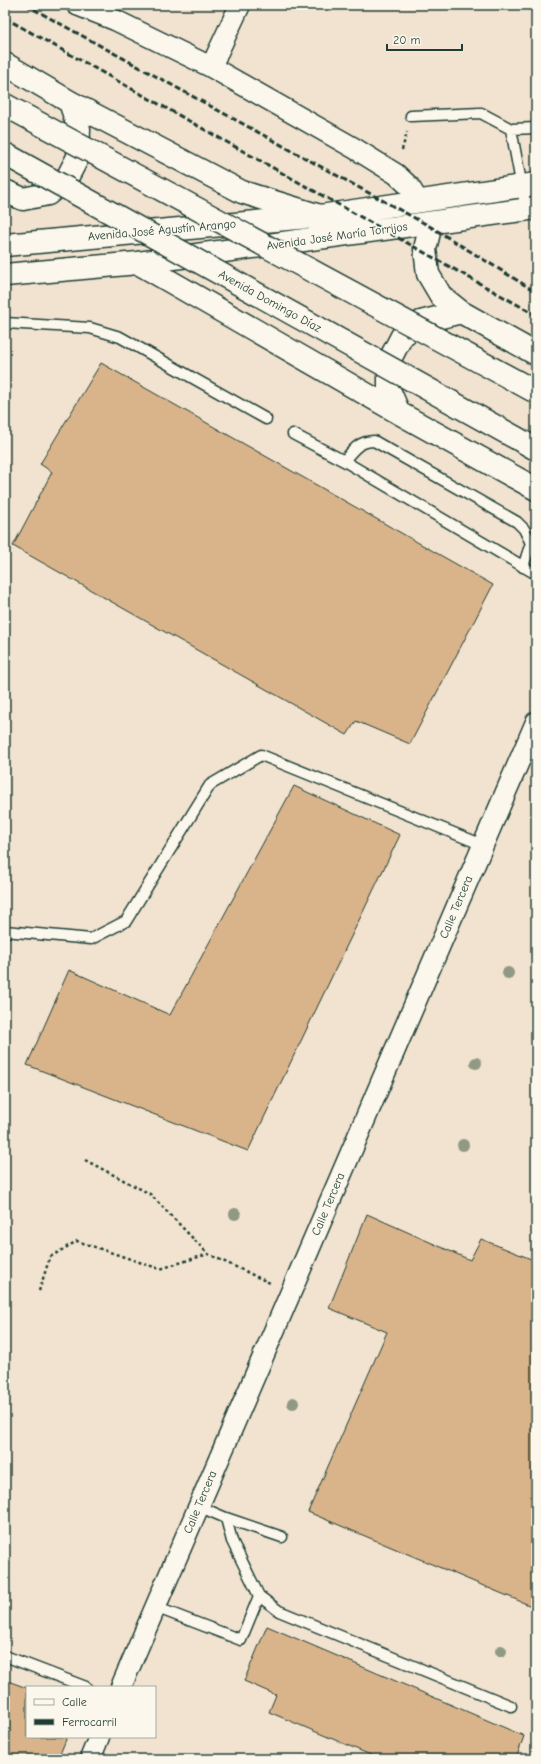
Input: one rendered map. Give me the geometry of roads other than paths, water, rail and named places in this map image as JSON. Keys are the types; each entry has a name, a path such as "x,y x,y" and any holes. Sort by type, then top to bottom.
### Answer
{"main road":[{"path":"5,64 70,102 242,192 320,216"},
{"path":"5,191 23,198 48,194 67,178 78,157 80,129 70,102"},
{"path":"5,105 536,392"},
{"name":"Avenida Domingo Díaz","path":"5,154 536,448"},
{"name":"Avenida José María Torrijos","path":"320,216 529,185"},
{"name":"Avenida José María Torrijos","path":"138,264 431,224 531,208"},
{"name":"Avenida José Agustín Arango","path":"5,245 320,216"},
{"path":"431,224 425,248 428,274 441,296 461,312 536,354"},
{"path":"5,275 138,264 536,490"},
{"path":"399,413 389,390 388,361 402,336 422,322 461,312"}],"street":[{"path":"77,5 115,20 211,67 354,148 396,174 409,186 419,202"},
{"path":"211,67 240,5"},
{"name":"Calle Tercera","path":"121,1686 536,722"},
{"path":"90,1759 99,1738"}],"lane":[{"path":"411,116 481,113 511,129 536,128"},
{"path":"511,129 529,185 531,208"},
{"path":"5,323 90,328 120,337 266,419"},
{"path":"294,434 344,461 536,574"},
{"path":"344,461 354,448 365,441 374,441 518,522 532,543 523,567"},
{"path":"5,931 91,939 126,921 210,785 261,755 483,845"},
{"path":"198,1506 226,1518 282,1537"},
{"path":"226,1518 232,1541 259,1596 279,1611 511,1706"},
{"path":"156,1607 241,1640 259,1596"},
{"path":"5,1656 83,1686"}],"railway":[{"path":"26,5 431,227 536,292"},
{"path":"5,18 536,315"}]}
